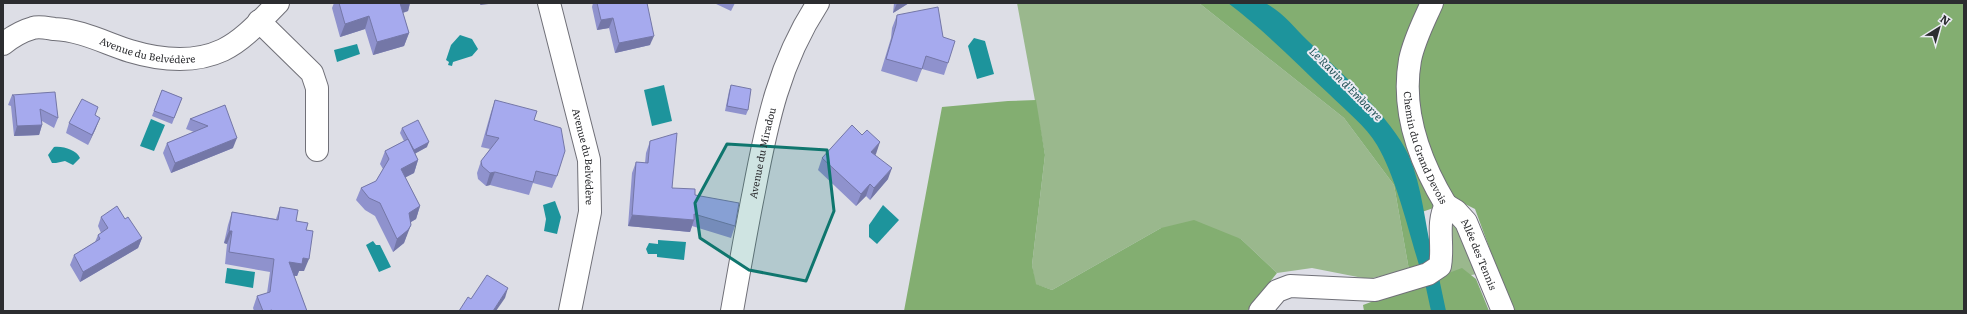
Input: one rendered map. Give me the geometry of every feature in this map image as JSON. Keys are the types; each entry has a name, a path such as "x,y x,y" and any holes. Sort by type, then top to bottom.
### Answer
{"street":[{"name":"Avenue du Belvédère","path":"3,44 12,37 34,28 63,29 89,36 131,51 171,59 190,60 223,50 236,42 278,3"},
{"name":"Avenue du Belvédère","path":"549,3 589,160 590,212 570,311"},
{"name":"Avenue du Miradou","path":"732,311 763,145 776,91 795,42 818,3"},
{"name":"Chemin du Grand Devois","path":"1260,311 1277,291 1290,286 1375,290 1428,274 1440,266 1443,253 1441,222 1446,205 1423,162 1408,102 1410,60 1416,40 1432,3"},
{"path":"259,22 312,74 317,88 317,150"},
{"name":"Allée des Tennis","path":"1446,205 1456,210 1466,222 1503,311"}],"highlighted area":[{"path":"727,144 777,146 827,150 834,211 806,281 749,270 700,238 695,203"}],"green space":[{"path":"1017,3 1199,3 1344,118 1394,185 1409,270 1368,279 1312,268 1277,273 1241,239 1161,228 1052,290 1035,284 1032,265 1045,155"},
{"path":"1199,3 1963,3 1964,311 1514,311 1497,276 1489,247 1475,209 1457,200 1416,214 1424,267 1409,270 1394,185 1344,118"},
{"path":"1036,100 1045,155 1032,265 1036,284 1052,290 1161,228 1194,220 1241,239 1277,273 1247,311 904,311 942,107"},
{"path":"1457,219 1477,274 1449,279 1447,293 1447,271 1453,244 1449,226"},
{"path":"1462,268 1476,279 1489,311 1364,311 1363,305"}],"water":[{"name":"Le Ravin d'Embarre","path":"1254,2 1264,3 1273,7 1363,95 1390,126 1401,141 1414,169 1421,195 1434,262 1419,265 1390,172 1377,145 1367,131 1280,47 1228,3"},
{"path":"460,35 472,39 478,49 472,56 453,62 452,66 448,65 449,62 446,60 451,45"},
{"path":"974,38 985,41 994,74 977,79 968,46"},
{"path":"357,44 360,54 337,62 334,50"},
{"path":"664,85 672,121 652,126 644,90"},
{"path":"151,119 165,125 154,151 140,146"},
{"path":"54,147 69,149 76,153 80,158 73,165 65,161 52,163 48,155"},
{"path":"555,201 561,217 557,234 544,231 546,219 543,205"},
{"path":"883,205 899,220 877,244 869,237 869,225"},
{"path":"658,240 686,242 684,260 657,257 657,254 648,254 646,249 649,243 658,244"},
{"path":"373,241 376,245 380,245 391,267 379,272 366,245"},
{"path":"227,268 255,272 253,288 225,283"},
{"path":"1439,278 1446,311 1431,311 1425,283"}],"building":[{"path":"339,3 400,3 409,33 377,42 369,16 345,24"},
{"path":"597,3 647,3 654,36 619,43 613,18 601,20"},
{"path":"938,7 943,37 955,41 948,63 926,56 922,69 886,59 896,25 897,15"},
{"path":"731,85 751,89 748,110 727,106"},
{"path":"162,90 182,98 174,118 154,111"},
{"path":"55,92 58,118 40,109 42,125 17,126 14,96 12,95"},
{"path":"82,99 98,107 95,115 100,118 92,135 69,123"},
{"path":"495,100 537,111 534,120 561,128 565,151 557,176 536,171 533,182 495,172 490,173 482,166 481,161 499,138 486,135"},
{"path":"225,105 237,138 175,163 167,143 208,126 190,119"},
{"path":"418,120 429,142 414,150 402,128"},
{"path":"852,125 862,135 867,130 880,142 871,152 892,168 874,188 870,184 861,194 822,158"},
{"path":"677,133 672,188 695,189 695,195 739,203 735,226 694,214 694,220 632,215 636,162 648,163 650,141"},
{"path":"408,139 418,160 401,169 420,206 409,213 411,225 408,230 397,239 380,203 369,198 361,188 376,181 389,159 385,151"},
{"path":"117,206 125,219 128,217 142,238 83,272 74,255 100,239 98,235 108,228 101,217"},
{"path":"280,207 298,210 296,221 308,223 306,230 313,231 309,259 303,258 302,264 289,262 307,311 263,311 257,296 270,292 274,259 229,252 232,231 229,231 232,212 278,220"},
{"path":"487,275 508,288 493,311 459,311 468,297 471,299"}]}
